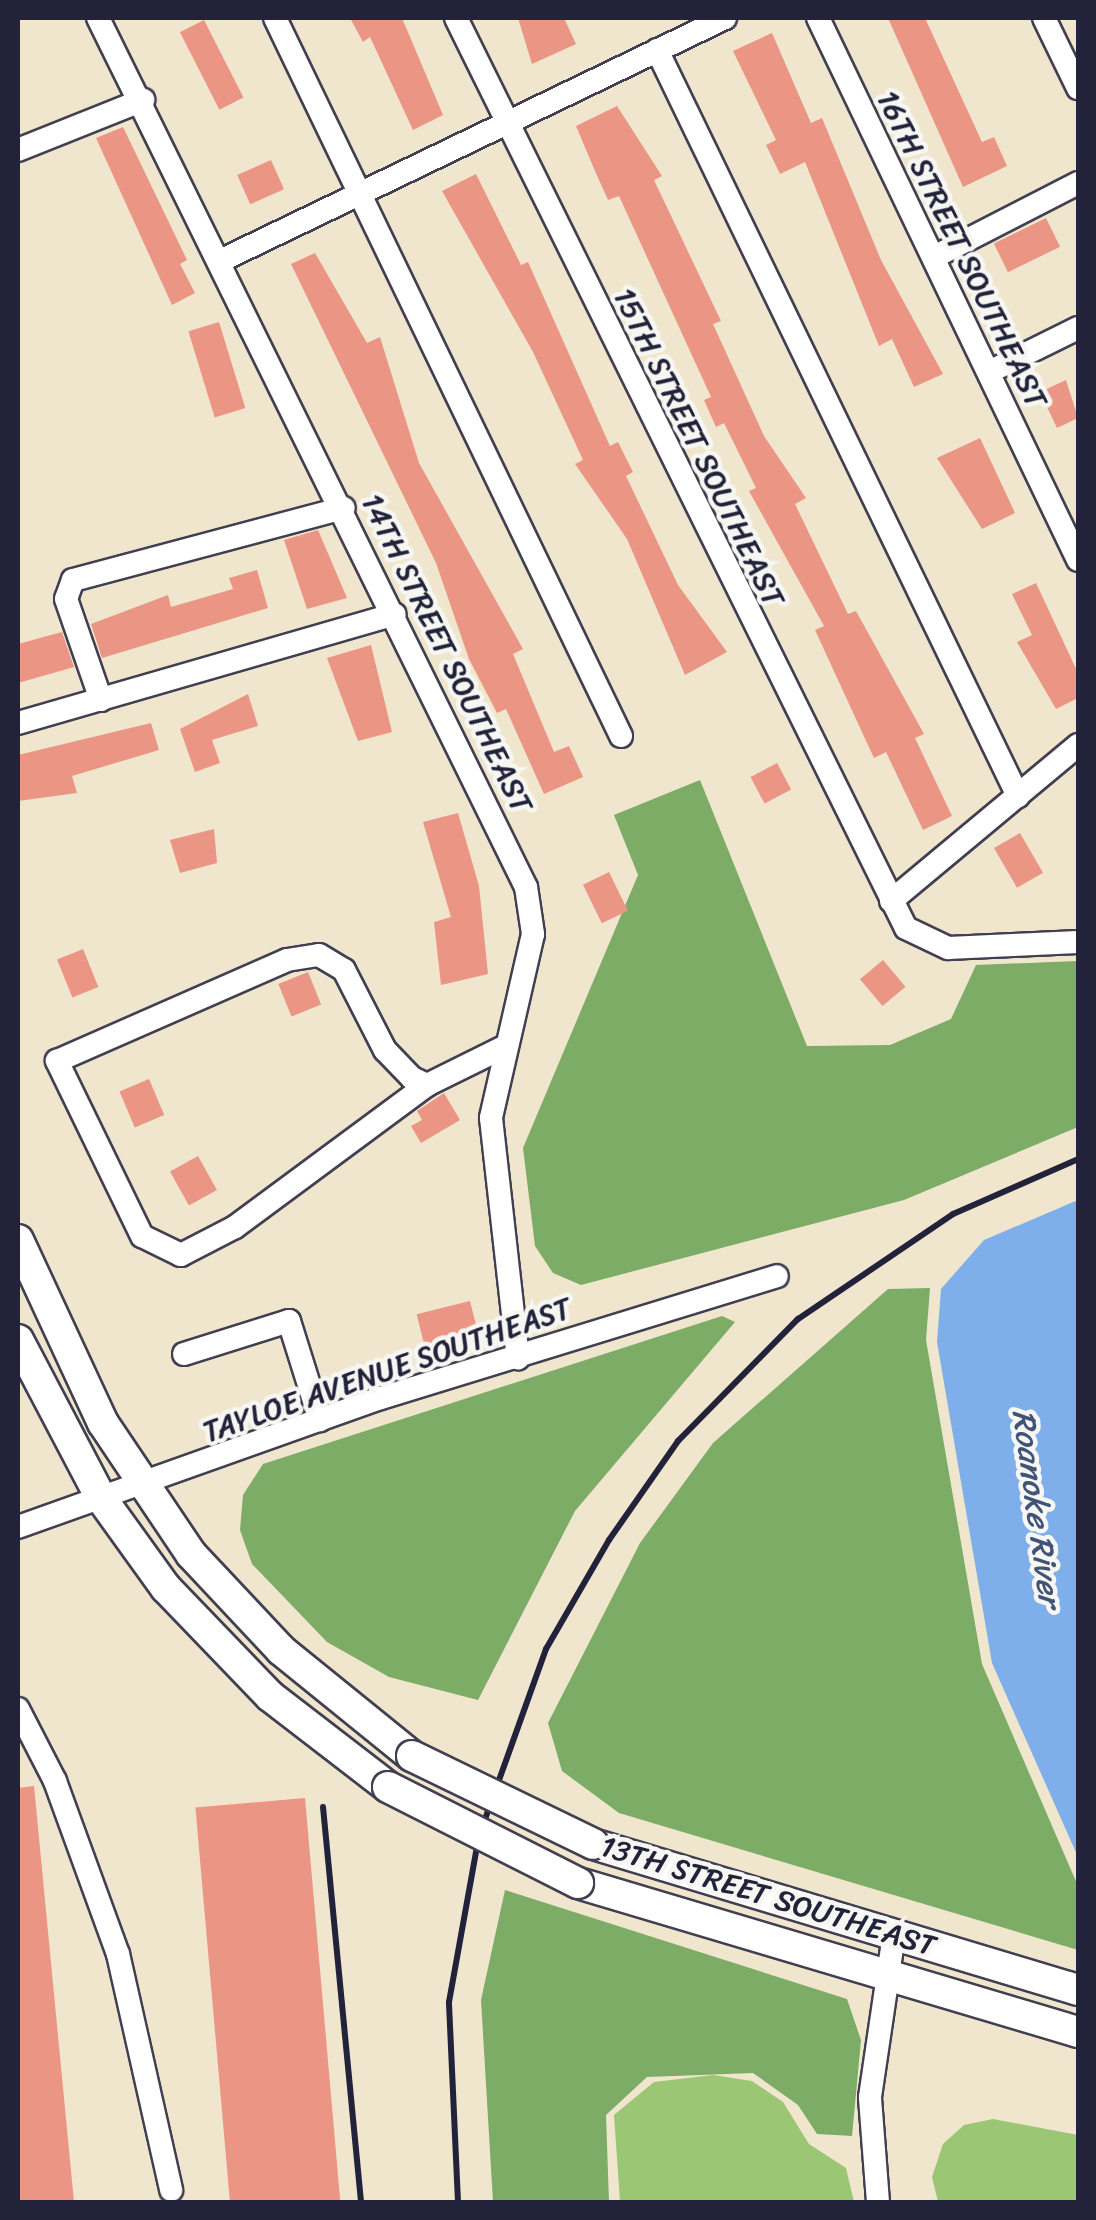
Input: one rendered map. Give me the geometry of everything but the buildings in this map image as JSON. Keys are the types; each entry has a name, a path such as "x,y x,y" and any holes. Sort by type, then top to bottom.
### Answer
{"main road":[{"name":"13TH STREET SOUTHEAST","path":"18,1240 141,1484 237,1607 412,1756 593,1844 1071,1988"},
{"name":"13TH STREET SOUTHEAST","path":"18,1340 102,1498 210,1638 388,1786 578,1884 1078,2032"}],"street":[{"name":"14TH STREET SOUTHEAST","path":"98,18 224,260 532,910 491,1118 518,1358"},
{"path":"275,18 364,192 621,736"},
{"name":"15TH STREET SOUTHEAST","path":"456,18 906,928 931,946 1078,942"},
{"path":"224,260 725,18"},
{"name":"16TH STREET SOUTHEAST","path":"818,18 1078,560"},
{"path":"1044,18 1078,88"},
{"path":"658,50 1018,796"},
{"path":"18,150 143,100"},
{"path":"934,257 1078,183"},
{"path":"988,372 1078,328"},
{"path":"102,700 66,599 73,580 344,508"},
{"path":"18,724 395,614"},
{"path":"891,902 1078,745"},
{"path":"427,1085 395,1064 344,970 319,955 286,960 57,1061 142,1236 181,1255 236,1227 427,1085 504,1047"},
{"name":"TAYLOE AVENUE SOUTHEAST","path":"18,1526 320,1420 776,1276"},
{"path":"184,1354 289,1321 320,1420"},
{"path":"18,1709 55,1781 118,1954 171,2190"},
{"path":"878,2202 870,2097 894,1935"}],"green space":[{"path":"700,780 807,1046 890,1045 951,1019 976,965 1077,961 1078,1127 904,1200 581,1285 553,1273 535,1246 523,1148 638,875 614,815"},
{"path":"930,1288 926,1340 982,1664 1078,1886 1078,1950 619,1813 562,1771 548,1723 640,1543 713,1443 888,1289"},
{"path":"722,1316 735,1322 575,1511 478,1700 389,1677 327,1642 252,1564 240,1530 243,1495 263,1464"},
{"path":"505,1890 847,1999 861,2040 852,2136 817,2134 798,2105 753,2073 647,2077 606,2115 609,2202 493,2202 481,2000"},
{"path":"713,2075 752,2081 783,2102 809,2144 846,2168 854,2202 620,2202 614,2115 654,2082"},
{"path":"993,2119 1078,2135 1078,2202 938,2202 932,2177 943,2144 964,2125"}],"water":[{"name":"Roanoke River","path":"1078,1200 1078,1857 992,1663 937,1342 941,1289 984,1240"}],"railway":[{"path":"458,2202 449,2002 479,1836 546,1649 609,1540 678,1441 798,1319 953,1214 1078,1159"},
{"path":"323,1807 361,2202"}]}
